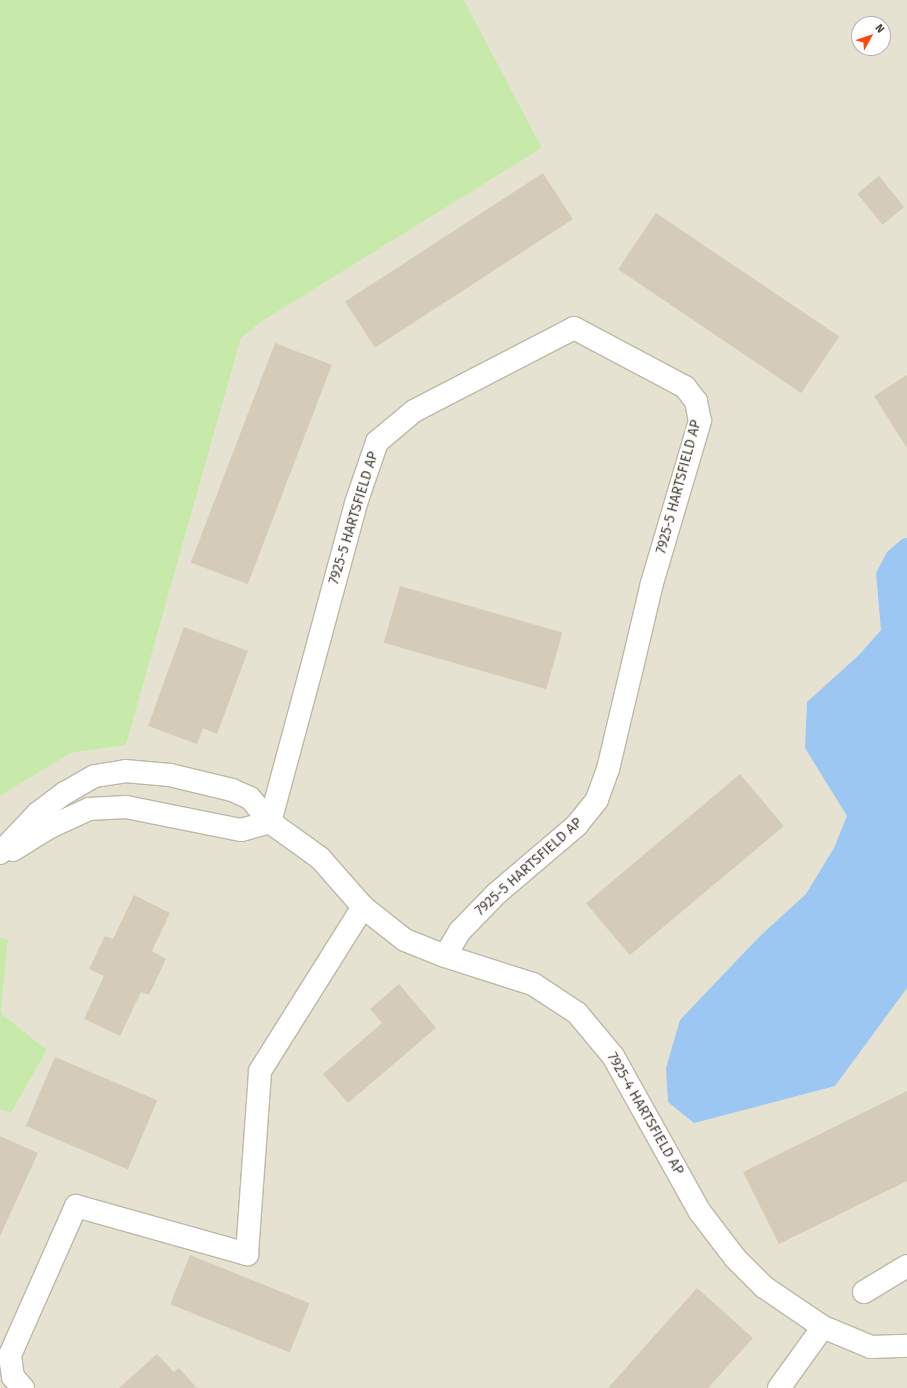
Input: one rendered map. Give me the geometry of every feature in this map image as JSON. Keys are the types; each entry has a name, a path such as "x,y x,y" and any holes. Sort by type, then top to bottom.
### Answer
{"street":[{"name":"7925-5 HARTSFIELD AP","path":"270,822 356,503 377,442 414,411 574,328 685,387 696,401 700,421 652,583 608,769 597,800 577,825 497,893 460,931 445,956"},
{"name":"7925-4 HARTSFIELD AP","path":"0,853 38,813 65,793 95,776 124,771 170,775 232,790 250,798 270,822 320,858 363,907 405,940 445,956 533,984 577,1013 613,1056 700,1212 735,1258 764,1287 823,1327 872,1348 907,1346"},
{"path":"0,859 50,827 89,809 126,807 241,830 270,822"},
{"path":"23,1388 13,1377 10,1355 76,1206 247,1254 260,1071 363,907"},
{"path":"864,1292 907,1266"},
{"path":"779,1388 823,1327"}],"shaded area":[{"path":"464,0 907,0 907,1388 0,1388 0,1109 11,1113 47,1050 1,1013 8,940 0,937 0,796 71,753 126,745 241,338 261,322 542,148"}],"green space":[{"path":"0,0 464,0 542,148 261,322 241,338 126,745 71,753 0,796"},
{"path":"0,937 8,940 1,1013 47,1050 11,1113 0,1109"}],"water":[{"path":"907,538 907,988 835,1086 694,1123 668,1102 666,1068 680,1020 759,937 806,894 834,848 847,816 805,748 807,702 859,655 881,630 876,573 887,552 902,539"}],"building":[{"path":"543,173 573,219 375,348 345,302"},
{"path":"879,176 904,207 882,225 857,194"},
{"path":"656,213 839,337 801,393 618,269"},
{"path":"275,343 332,365 248,584 191,562"},
{"path":"907,375 907,448 874,396"},
{"path":"400,586 562,633 546,689 384,643"},
{"path":"184,627 248,651 217,734 203,728 197,744 148,726"},
{"path":"740,774 784,826 630,955 586,903"},
{"path":"134,895 170,913 152,951 166,959 149,995 141,992 120,1036 84,1019 104,976 89,969 105,936 113,939"},
{"path":"399,984 436,1028 348,1103 323,1074 382,1023 370,1009"},
{"path":"55,1057 157,1100 128,1169 26,1126"},
{"path":"907,1091 907,1181 779,1244 743,1172"},
{"path":"0,1136 38,1153 0,1236"},
{"path":"190,1255 310,1303 290,1352 170,1304"},
{"path":"697,1288 753,1338 708,1388 608,1388"},
{"path":"157,1354 174,1372 179,1368 197,1388 119,1388"}]}
